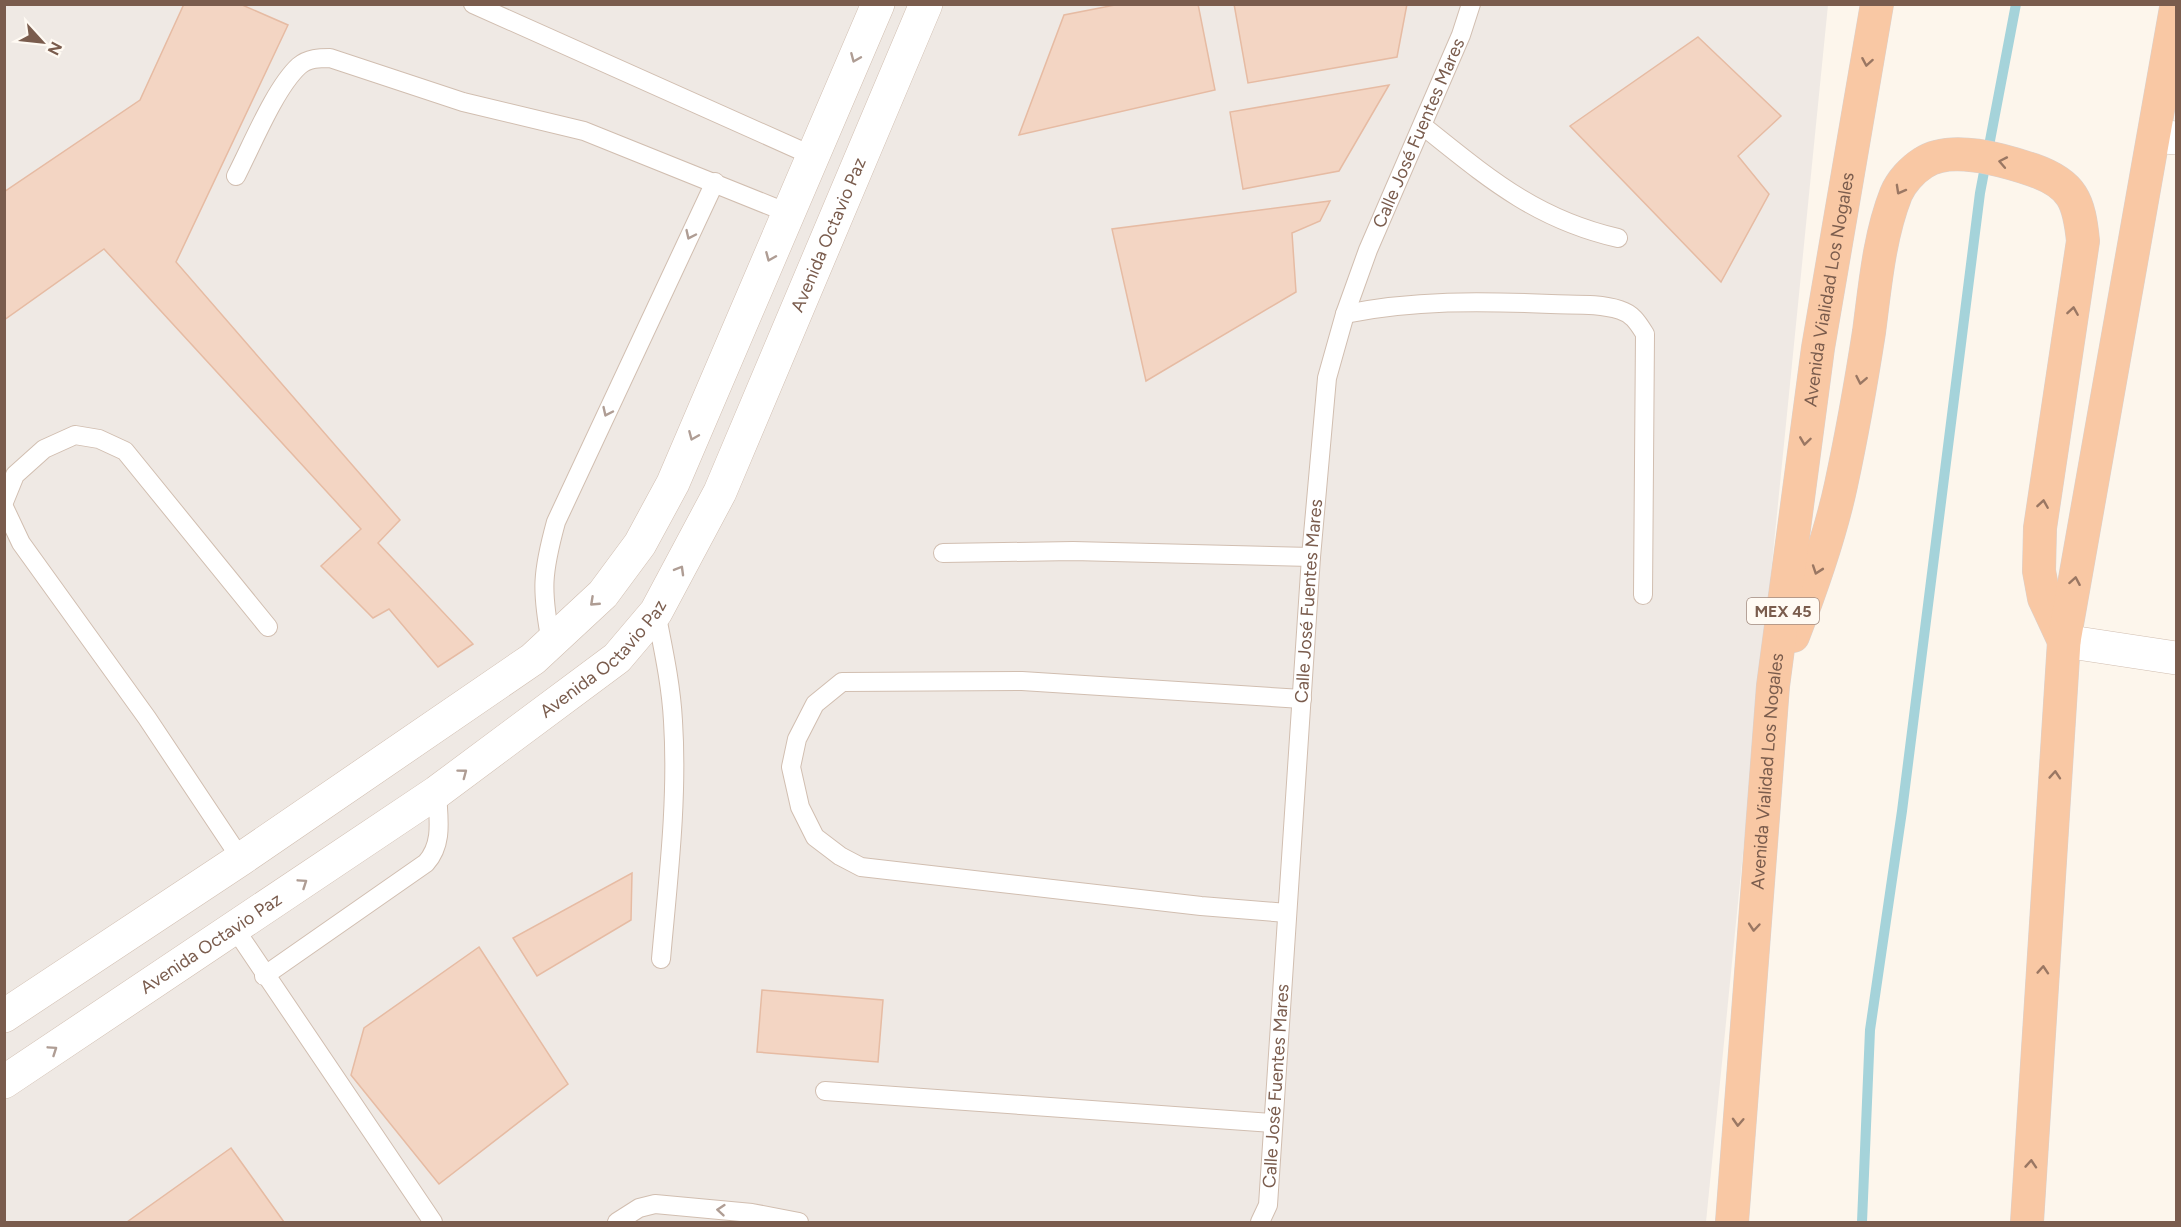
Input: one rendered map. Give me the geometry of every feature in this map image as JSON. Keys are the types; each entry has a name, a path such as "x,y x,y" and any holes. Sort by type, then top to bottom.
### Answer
{"highway":[{"name":"Avenida Vialidad Los Nogales","path":"1732,1222 1773,686 1818,348 1877,4"},
{"path":"2027,1222 2064,641 2166,137 2176,8"},
{"path":"1773,686 1822,556 1841,485 1867,346 1879,260 1896,193 1908,176 1922,164 1944,155 1969,156 2018,165 2059,180 2074,197 2080,216 2084,241 2040,528 2039,571 2044,598 2064,641"}],"street":[{"path":"4,1016 241,859 533,659 603,594 645,534 673,483 878,4"},
{"name":"Avenida Octavio Paz","path":"4,1082 437,792 617,658 656,612 720,492 926,4"},
{"path":"2064,641 2176,658"}],"lane":[{"path":"473,4 813,156"},
{"name":"Calle José Fuentes Mares","path":"1260,1222 1268,1205 1311,557 1327,378 1345,314 1368,250 1423,126 1461,35 1471,4"},
{"path":"236,176 284,86 300,65 319,58 357,66 463,102 584,131 788,213"},
{"path":"1423,126 1514,196 1552,217 1588,231 1618,238"},
{"path":"552,642 543,601 544,566 556,522 714,182"},
{"path":"1345,314 1417,303 1490,301 1602,306 1621,310 1636,319 1645,334 1643,594"},
{"path":"4,502 15,475 44,449 75,435 99,438 124,451 268,627"},
{"path":"4,507 21,543 147,718 241,859"},
{"path":"942,553 1073,551 1311,557"},
{"path":"656,612 668,670 673,722 673,820 661,959"},
{"path":"1287,913 1189,905 861,867 840,856 815,837 800,807 791,767 797,740 815,704 842,682 1022,681 1302,699"},
{"path":"264,976 432,857 439,838 437,792"},
{"path":"235,929 264,976 433,1222"},
{"path":"825,1091 1273,1123"},
{"path":"617,1222 639,1208 655,1204 752,1213 799,1222"}],"shaded area":[{"path":"5,5 1828,5 1706,1222 5,1222"}],"building":[{"path":"184,4 240,4 288,25 176,262 400,520 378,543 473,644 438,667 389,609 373,618 321,566 361,529 104,249 4,320 4,192 140,100"},
{"path":"1120,4 1198,4 1215,90 1019,135 1064,15"},
{"path":"1234,4 1407,4 1397,57 1248,83"},
{"path":"1698,37 1781,116 1738,156 1769,194 1721,282 1570,126"},
{"path":"1389,85 1339,171 1243,189 1230,112"},
{"path":"1330,201 1320,221 1292,233 1296,292 1146,381 1112,229"},
{"path":"632,873 631,920 537,976 513,938"},
{"path":"479,947 568,1084 439,1184 351,1075 364,1028"},
{"path":"762,990 883,1000 878,1062 757,1052"},
{"path":"231,1148 284,1222 127,1222"}],"waterway":[{"path":"1862,1222 1870,1030 1902,811 1980,193 2016,4"}]}
